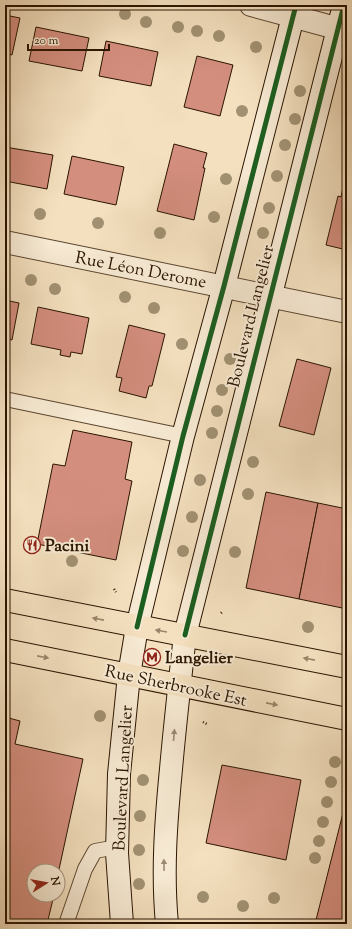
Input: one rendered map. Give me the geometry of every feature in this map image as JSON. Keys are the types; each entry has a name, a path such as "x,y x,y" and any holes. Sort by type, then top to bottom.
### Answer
{"main road":[{"path":"251,5 294,10 343,30"},
{"name":"Boulevard Langelier","path":"167,924 164,859 166,813 185,635 270,296 343,30 344,5"},
{"name":"Boulevard Langelier","path":"122,924 117,846 119,774 129,675 137,627 183,436 224,286 294,10"},
{"name":"Rue Léon Derome","path":"5,242 347,312"},
{"path":"5,600 347,667"},
{"name":"Rue Sherbrooke Est","path":"5,650 347,719"}],"lane":[{"path":"5,399 183,436"},
{"path":"66,924 85,870 95,851 117,846"}],"path":[{"path":"203,722 207,724"}],"building":[{"path":"5,15 20,18 12,55 5,53"},
{"path":"36,27 89,38 82,71 29,61"},
{"path":"106,41 158,52 151,86 99,76"},
{"path":"197,56 233,65 220,116 184,107"},
{"path":"174,144 207,153 194,220 157,211"},
{"path":"5,147 53,155 47,189 5,181"},
{"path":"72,156 124,167 116,205 64,194"},
{"path":"345,178 347,178 347,250 326,245 338,196 341,197"},
{"path":"5,300 19,303 12,340 5,338"},
{"path":"38,307 89,318 82,354 71,352 70,357 60,355 61,350 31,344"},
{"path":"129,325 165,334 152,386 149,386 146,398 119,391 122,378 116,377"},
{"path":"297,359 331,368 314,435 279,426"},
{"path":"73,430 132,442 125,479 132,481 116,560 37,544 53,464 65,466"},
{"path":"266,492 318,503 299,599 246,588"},
{"path":"318,503 347,509 347,609 299,599"},
{"path":"5,717 20,721 15,744 83,759 60,863 26,863 26,903 52,903 47,924 12,924 5,922"},
{"path":"222,765 301,780 286,860 206,843"},
{"path":"343,813 347,814 347,924 315,924"}],"cycle path":[{"path":"137,627 183,436 224,286 296,5"},
{"path":"185,635 344,5"}],"place":[{"name":"Pacini","path":"32,545"},
{"name":"Langelier","path":"152,657"}]}
